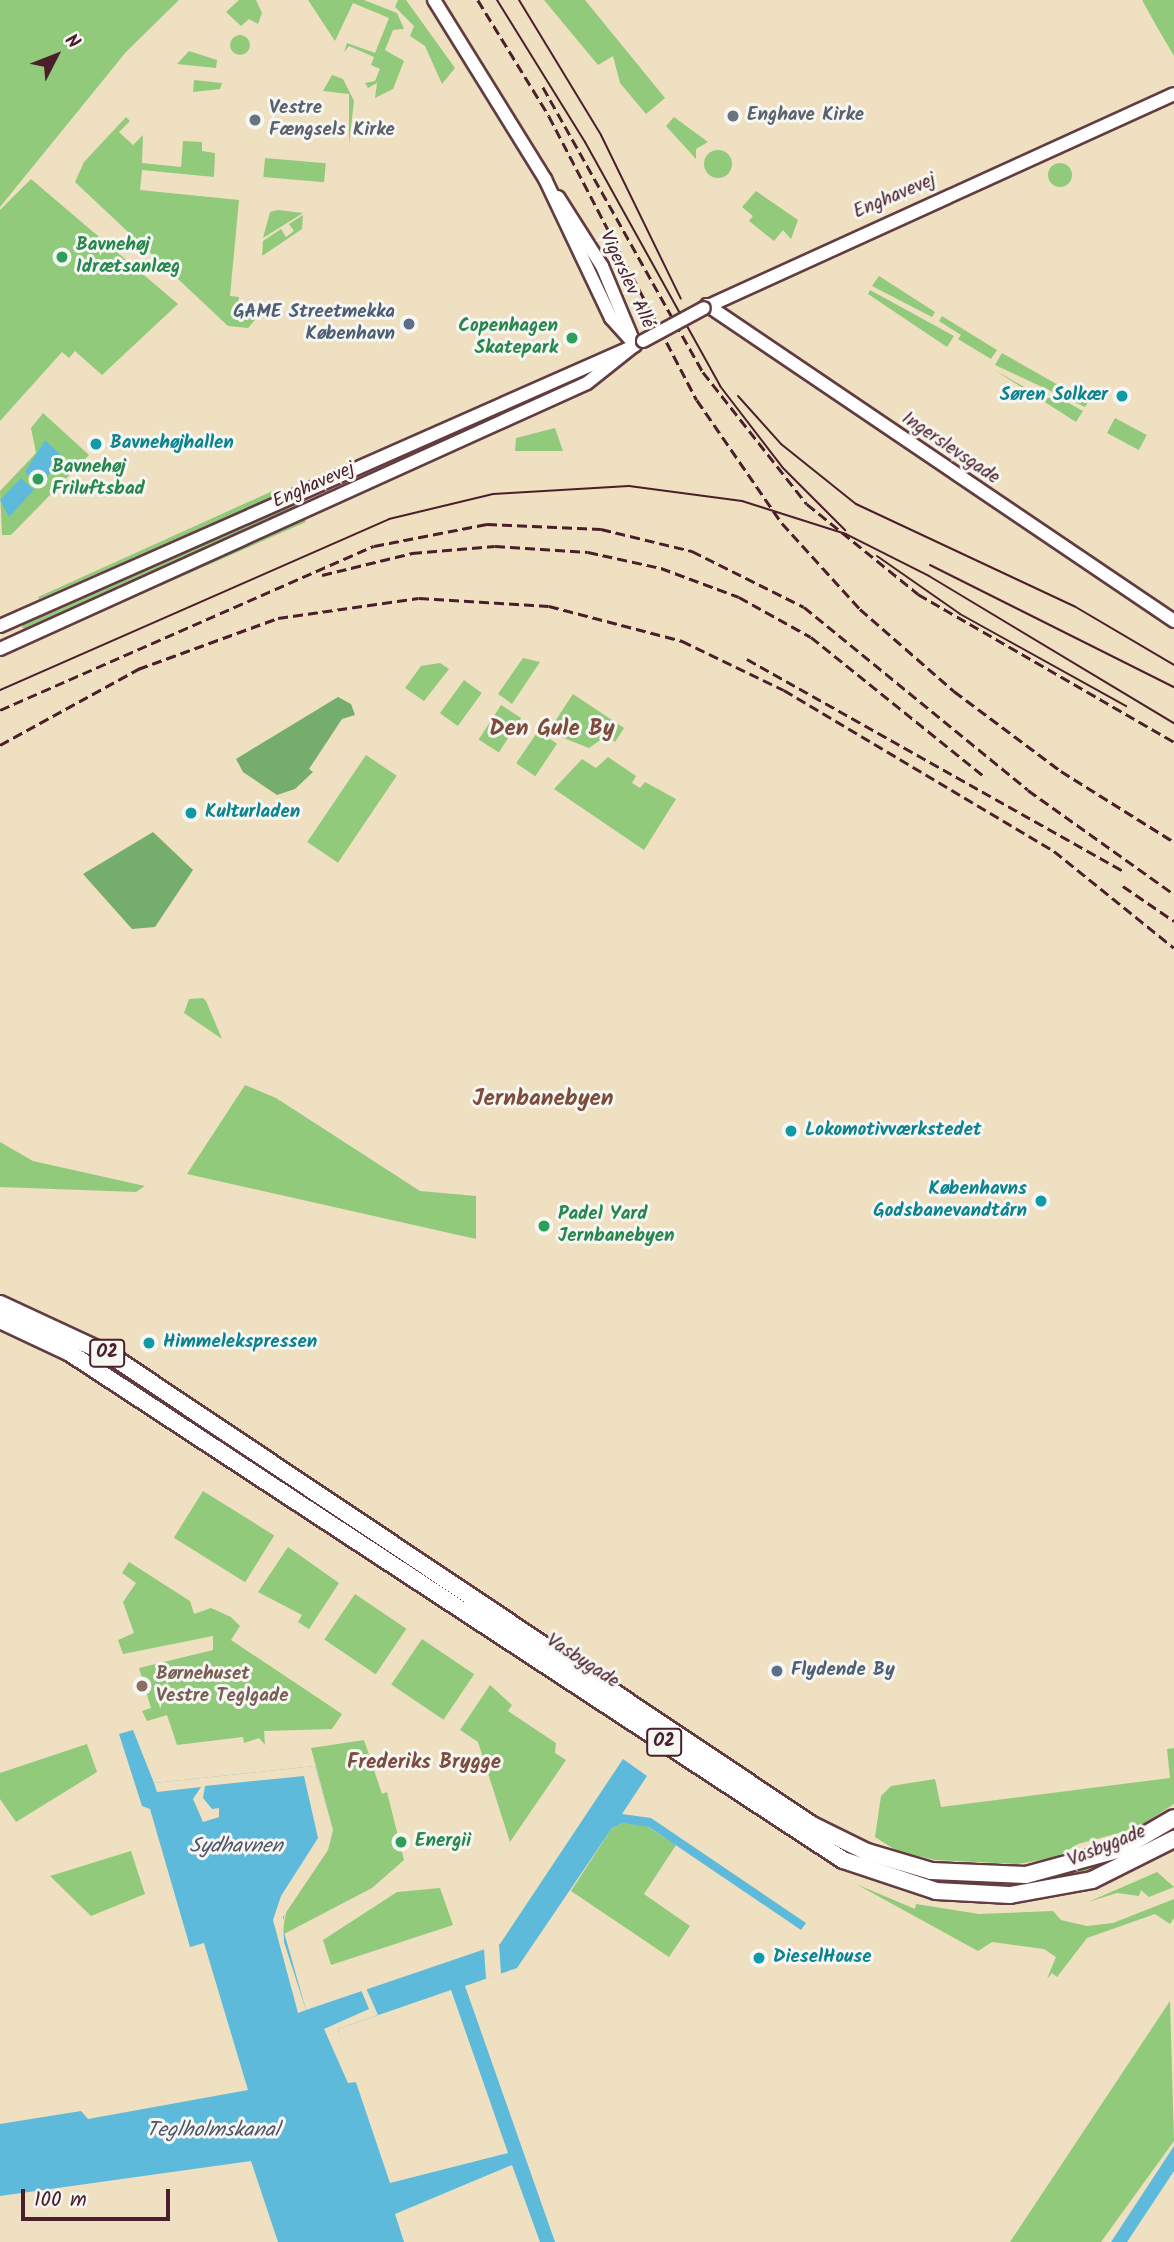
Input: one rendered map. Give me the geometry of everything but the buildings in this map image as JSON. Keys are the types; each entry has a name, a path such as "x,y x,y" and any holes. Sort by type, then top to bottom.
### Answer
{"main road":[{"name":"Vasbygade","path":"0,1304 110,1354 812,1825 867,1852 931,1871 1026,1875 1121,1849 1174,1818"},
{"name":"Vasbygade","path":"0,1320 70,1353 843,1860 936,1891 1010,1895 1091,1880 1174,1839"}],"street":[{"name":"Vigerslev Allé","path":"434,0 545,179 611,318 639,343"},
{"name":"Enghavevej","path":"0,626 639,343 706,307 1174,94"},
{"name":"Ingerslevsgade","path":"706,307 1174,621"},
{"name":"Enghavevej","path":"0,649 587,383 639,343"}],"green space":[{"path":"0,0 179,0 126,52 0,207"},
{"path":"239,0 256,0 262,13 258,24 249,19 241,26 226,12"},
{"path":"308,0 364,0 397,13 404,29 393,30 385,50 404,61 393,89 375,98 377,83 368,88 365,83 375,81 380,69 371,65 374,57 349,46 344,52 347,43 375,53 389,18 353,3 335,41"},
{"path":"398,0 406,0 455,68 442,84 425,46 410,36 414,26 395,7"},
{"path":"544,0 585,0 665,98 646,114 620,83 613,56 598,65"},
{"path":"1142,0 1174,0 1174,56 1157,27"},
{"path":"240,35 247,38 250,45 247,52 240,55 233,52 230,45 233,38"},
{"path":"189,51 217,60 216,68 177,64"},
{"path":"332,75 343,79 354,101 349,144 349,94 323,91"},
{"path":"194,80 222,83 220,89 193,92"},
{"path":"126,117 130,121 119,132 133,145 143,135 142,163 181,167 183,141 202,142 202,151 215,153 214,177 142,170 140,190 239,200 230,296 239,297 238,308 251,310 255,320 248,328 228,326 75,182 84,162"},
{"path":"674,117 708,142 696,149 696,159 666,126"},
{"path":"718,150 728,154 732,164 728,174 718,178 708,174 704,164 708,154"},
{"path":"265,158 326,163 324,182 263,177"},
{"path":"1060,163 1071,170 1072,175 1065,186 1060,187 1049,180 1048,175 1055,164"},
{"name":"Bavnehøj Idrætsanlæg","path":"31,179 178,304 102,375 75,351 69,358 62,352 0,421 0,210"},
{"path":"756,191 798,220 791,239 783,230 774,241 749,221 753,216 742,207"},
{"path":"278,210 303,213 263,238 270,212"},
{"path":"303,215 302,229 262,256 263,241 281,229 286,237 294,231 289,224"},
{"path":"879,276 935,312 932,317 872,286"},
{"path":"870,290 954,336 947,347 868,294"},
{"path":"942,316 997,350 991,359 958,339 961,335 939,321"},
{"path":"1002,353 1088,402 1085,407 995,365"},
{"path":"993,369 1045,399 1056,396 1083,411 1076,422"},
{"name":"Bavnehøj Friluftsbad","path":"43,413 89,455 11,535 2,535 0,491 36,453 31,428"},
{"path":"1115,418 1147,435 1139,450 1107,433"},
{"path":"555,428 563,451 515,451 516,438"},
{"path":"277,489 271,498 39,599 38,597"},
{"path":"295,499 299,508 24,631 20,621"},
{"path":"304,517 306,522 78,622 285,529"},
{"path":"523,658 540,662 512,704 498,694"},
{"path":"440,663 449,669 424,701 405,688 421,666"},
{"path":"464,680 482,693 458,726 440,713"},
{"path":"573,694 624,728 615,742 606,736 589,748 548,732"},
{"path":"338,697 351,704 355,715 342,719 309,769 313,772 295,789 277,795 243,772 236,759"},
{"path":"501,705 521,718 499,752 479,739"},
{"path":"538,731 557,744 535,776 516,763"},
{"path":"366,755 397,776 338,863 307,842"},
{"path":"608,757 636,776 632,783 640,788 645,782 676,799 644,850 554,789 582,759 596,768"},
{"path":"153,832 193,870 155,927 132,929 83,874"},
{"path":"203,998 222,1039 184,1013 189,999"},
{"path":"245,1085 276,1098 420,1191 476,1196 476,1239 187,1174"},
{"path":"0,1142 33,1161 145,1186 136,1192 0,1187"},
{"path":"203,1491 274,1536 245,1582 174,1538"},
{"path":"288,1547 339,1583 309,1629 298,1622 302,1615 258,1592"},
{"path":"129,1562 190,1601 194,1614 211,1608 231,1617 240,1626 231,1640 342,1714 332,1729 264,1731 265,1745 259,1738 244,1743 243,1737 177,1745 167,1715 147,1721 142,1711 151,1708 139,1668 213,1650 213,1636 123,1654 118,1640 134,1633 123,1602 136,1583 122,1573"},
{"path":"355,1594 406,1629 376,1674 324,1640"},
{"path":"422,1639 474,1674 443,1720 391,1685"},
{"path":"490,1685 512,1705 508,1711 556,1743 555,1753 566,1760 510,1842 478,1742 460,1730"},
{"path":"364,1740 382,1794 387,1792 404,1860 372,1888 282,1935 288,1902 323,1858 333,1830 311,1748"},
{"path":"87,1744 97,1772 16,1822 0,1799 0,1773"},
{"path":"1174,1748 1174,1804 1137,1828 1078,1844 1055,1858 1017,1864 935,1860 897,1851 875,1837 881,1796 891,1786 935,1779 941,1807 1170,1778 1167,1749"},
{"path":"623,1823 644,1824 676,1845 644,1894 690,1926 669,1957 571,1891 612,1828"},
{"path":"1138,1847 1142,1853 1099,1873 1009,1890 934,1884 923,1879 1030,1880"},
{"path":"131,1851 145,1894 91,1916 50,1876"},
{"path":"1157,1872 1174,1887 1149,1897 1141,1890 1139,1896 1117,1893 1088,1902"},
{"path":"856,1884 915,1909 916,1904 979,1914 1053,1911 1061,1920 1087,1926 1113,1923 1174,1899 1174,1918 1170,1924 1155,1914 1087,1938 1057,1977 1052,1973 1047,1979 1056,1957 1044,1949 992,1942 978,1951"},
{"path":"440,1888 453,1925 331,1965 323,1940 397,1892"},
{"path":"1170,2001 1174,2141 1101,2242 1010,2242"}],"water":[{"path":"45,440 64,458 39,485 25,472"},
{"path":"21,478 34,490 9,517 0,500"},
{"name":"Sydhavnen","path":"133,1730 154,1783 315,1766 333,1830 323,1858 288,1902 282,1925 306,2010 500,1944 623,1759 647,1776 622,1814 651,1818 806,1923 801,1930 649,1827 623,1823 612,1828 517,1968 465,1986 555,2242 540,2242 512,2165 395,2214 404,2242 278,2242 251,2161 0,2196 0,2124 81,2111 88,2119 248,2090 204,1943 190,1947 150,1809 142,1806 119,1734","holes":["451,1990 508,2153 390,2183 338,2029"]},
{"path":"1174,2146 1174,2171 1127,2242 1111,2242"}],"pier":[{"path":"315,1766 333,1830 328,1850 283,1917 284,1942 306,2010 298,2013 273,1920 281,1896 318,1838 304,1776 205,1786 203,1798 212,1809 219,1808 219,1817 203,1822 193,1799 201,1787 157,1792 154,1783"},
{"path":"499,1944 501,1974 486,1979 484,1949"},
{"path":"366,1988 378,2015 338,2029 357,2082 348,2083 324,2029 369,2009 361,1990"}],"tram line":[{"path":"497,0 585,142 720,386 783,468 845,530"},
{"path":"519,0 601,135 681,299"},
{"path":"738,396 781,444 856,504 1074,606 1174,665"},
{"path":"0,690 389,519 493,494 629,486 742,501 846,534 929,576 1174,723"},
{"path":"877,556 960,614 1126,706"},
{"path":"930,565 1174,687"}],"railway":[{"path":"478,0 549,116 697,400 782,523 860,609 954,691 1061,771 1174,842"},
{"path":"543,87 703,372 807,504 918,594 1174,742"},
{"path":"0,710 374,546 487,524 601,529 692,551 804,607 1028,790 1174,894"},
{"path":"322,575 412,553 495,546 588,552 661,568 739,597 811,637 984,776"},
{"path":"0,745 138,669 278,618 419,598 549,606 682,641 784,690 1054,851 1174,948"},
{"path":"747,659 1125,872"},
{"path":"1123,886 1174,921"}],"place":[{"name":"Enghave Kirke","path":"733,116"},
{"name":"Vestre Fængsels Kirke","path":"255,120"},
{"name":"Bavnehøj Idrætsanlæg","path":"62,257"},
{"name":"GAME Streetmekka København","path":"409,324"},
{"name":"Copenhagen Skatepark","path":"572,338"},
{"name":"Søren Solkær","path":"1122,396"},
{"name":"Bavnehøjhallen","path":"96,444"},
{"name":"Bavnehøj Friluftsbad","path":"38,479"},
{"name":"Kulturladen","path":"191,813"},
{"name":"Lokomotivværkstedet","path":"791,1131"},
{"name":"Københavns Godsbanevandtårn","path":"1041,1201"},
{"name":"Padel Yard Jernbanebyen","path":"544,1226"},
{"name":"Himmelekspressen","path":"149,1343"},
{"name":"Flydende By","path":"777,1671"},
{"name":"Børnehuset Vestre Teglgade","path":"142,1686"},
{"name":"Energii","path":"401,1842"},
{"name":"DieselHouse","path":"759,1958"}],"district":[{"name":"Den Gule By","path":"552,729"},
{"name":"Jernbanebyen","path":"543,1099"},
{"name":"Frederiks Brygge","path":"424,1763"}],"water label":[{"name":"Teglholmskanal","path":"213,2131"}]}
